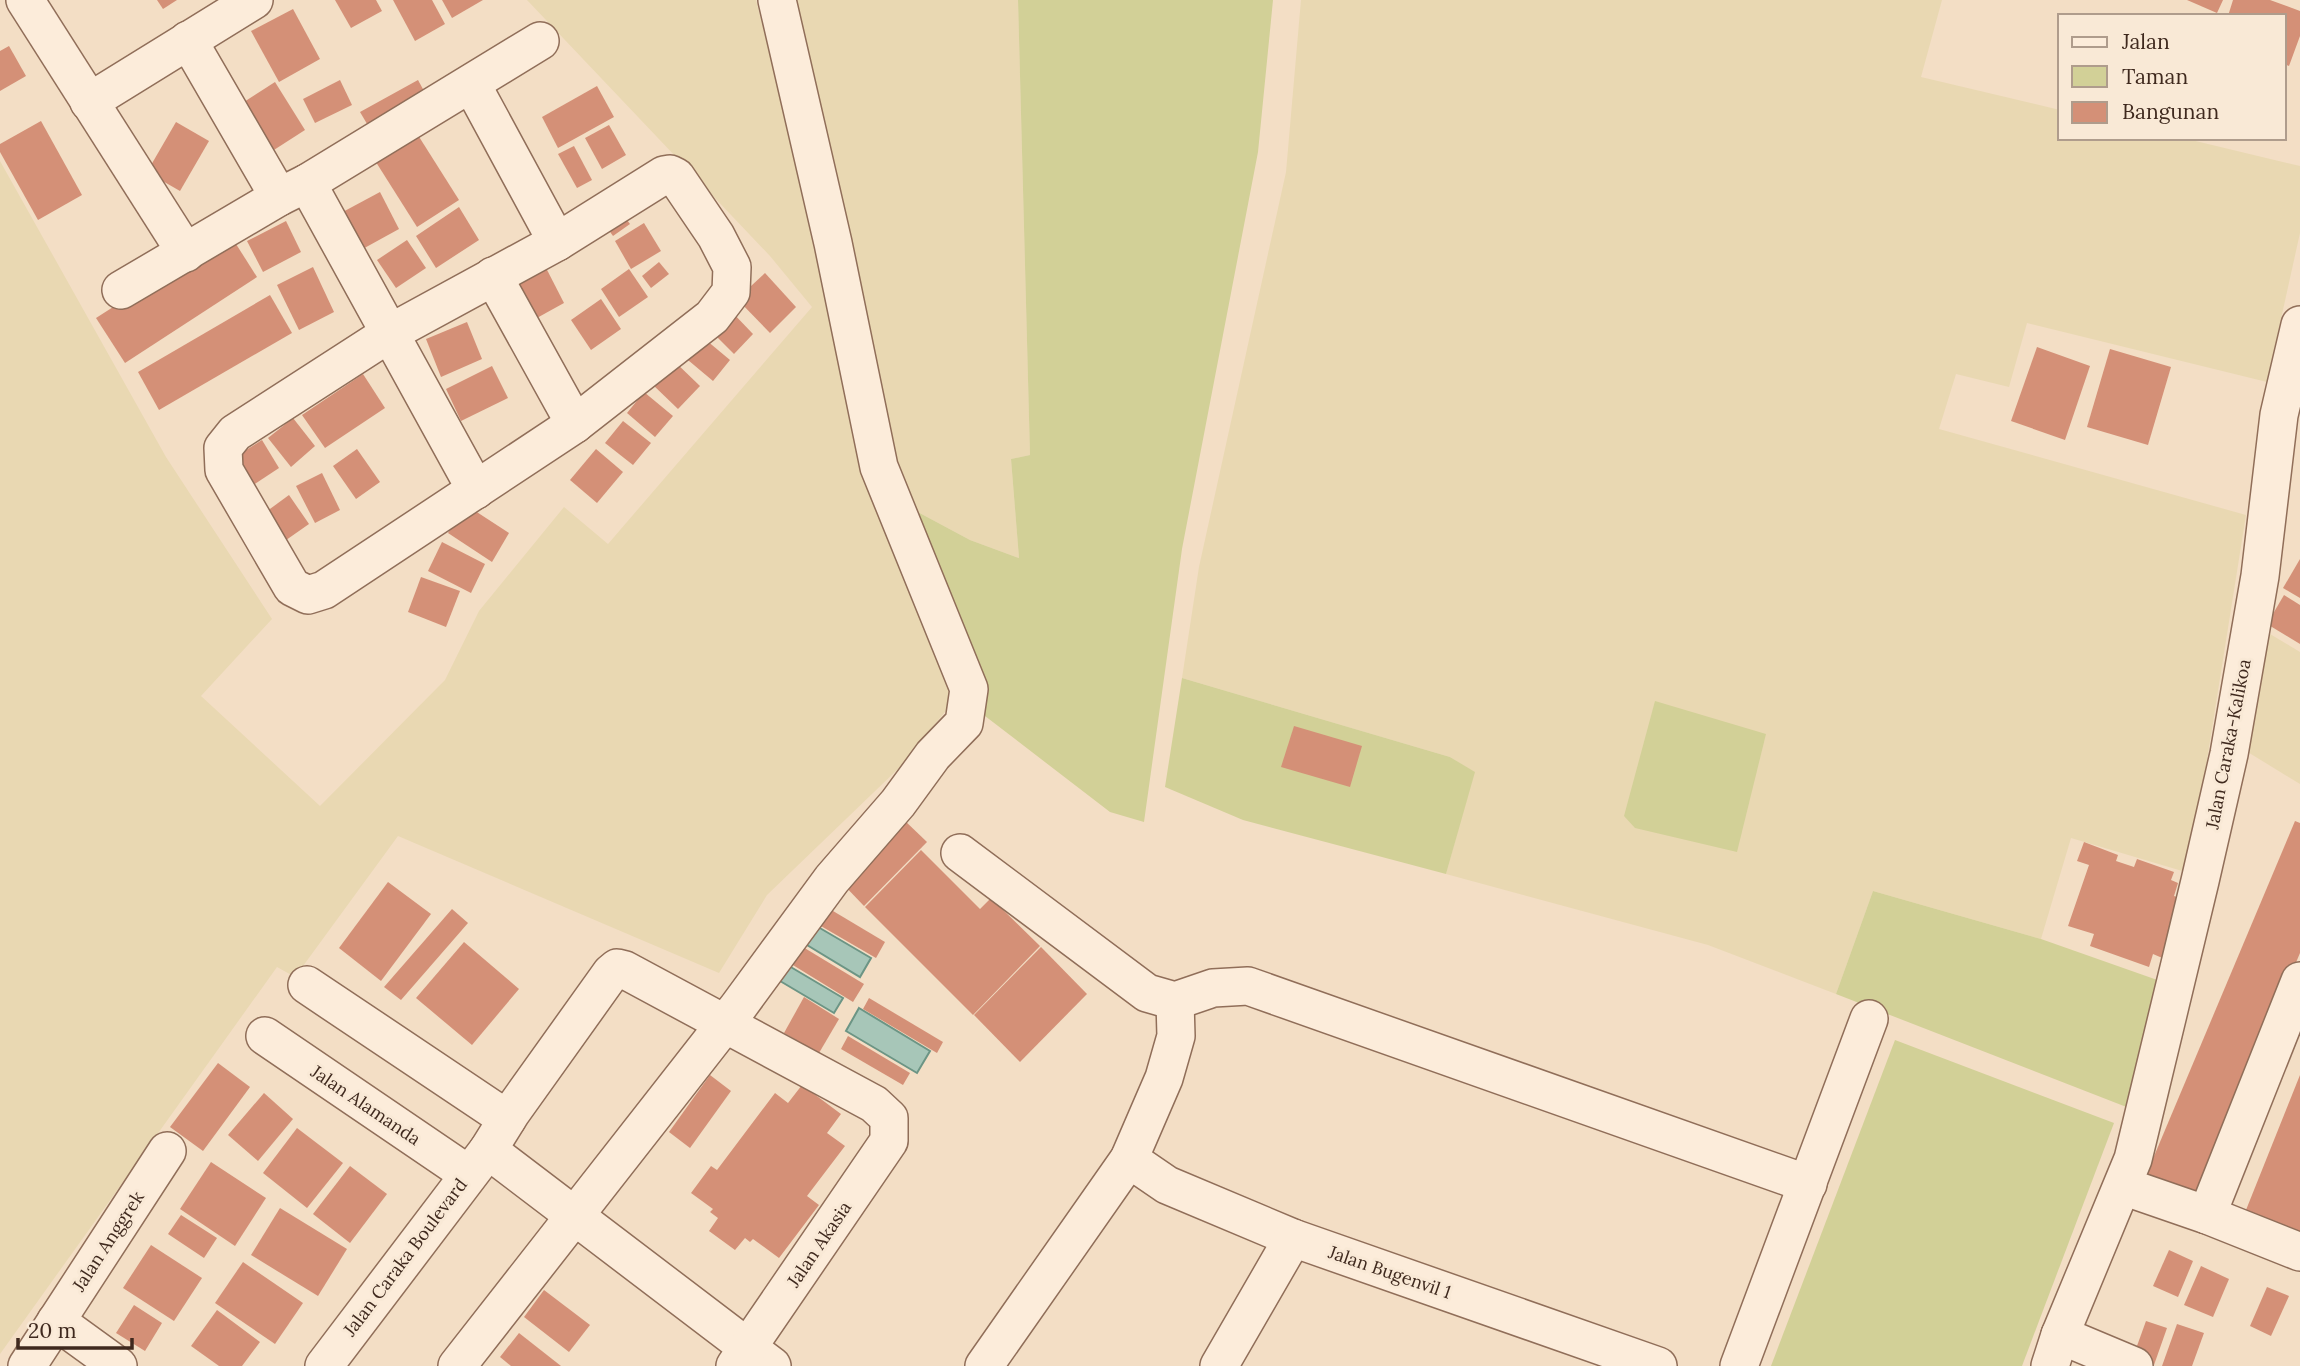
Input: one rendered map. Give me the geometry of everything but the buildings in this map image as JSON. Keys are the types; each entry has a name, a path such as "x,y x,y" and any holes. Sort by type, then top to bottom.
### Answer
{"street":[{"path":"25,0 186,253"},
{"path":"89,102 254,0"},
{"path":"457,1366 726,1023 832,879 898,803 933,755 964,723 969,689 879,467 833,243 777,0"},
{"path":"188,40 390,333 477,490"},
{"path":"121,290 472,85 540,41"},
{"path":"472,85 557,242"},
{"path":"664,174 676,177 716,236 732,267 731,292 712,317 575,425 324,590 308,595 292,587 224,470 223,447 235,433 390,333 493,276 557,242 664,174"},
{"path":"493,276 575,425"},
{"name":"Jalan Caraka-Kalikoa","path":"2055,1351 2128,1173 2229,754 2289,421 2300,325"},
{"path":"960,853 1147,993 1175,1001 1213,988 1248,986 1808,1184"},
{"name":"Jalan Caraka Boulevard","path":"324,1366 478,1162 611,973 617,968 625,970 726,1023"},
{"path":"2207,1215 2300,981"},
{"path":"307,985 507,1119"},
{"path":"984,1366 1129,1159 1164,1079 1176,1036 1175,1001"},
{"path":"1739,1366 1869,1019"},
{"name":"Jalan Akasia","path":"726,1023 874,1104 889,1118 889,1141 752,1360"},
{"name":"Jalan Alamanda","path":"265,1035 573,1216 752,1360"},
{"name":"Jalan Anggrek","path":"27,1366 167,1151"},
{"name":"Jalan Bugenvil 1","path":"1129,1159 1167,1185 1293,1238 1658,1366"},
{"path":"2128,1173 2207,1215 2300,1252"},
{"path":"1219,1366 1293,1238"},
{"path":"56,1321 118,1366"},
{"path":"2055,1351 2134,1366"}],"shaded area":[{"path":"527,0 756,0 833,305 958,696 899,768 767,895 719,973 398,836 295,977 277,967 0,1354 0,161 166,457 272,619 201,696 320,806 445,680 479,611 564,507 608,544 812,307 770,256"},
{"path":"791,0 1018,0 1030,455 1011,459 1019,558 970,540 914,510 895,462 877,362"},
{"path":"1301,0 1942,0 1921,77 2058,110 2058,140 2191,140 2300,166 2300,233 2267,382 2027,323 2009,387 1956,374 1939,429 2246,515 2189,873 2071,838 2041,939 1873,891 1836,994 1708,945 1446,874 1474,772 1450,757 1182,678 1199,567 1286,172"},
{"path":"2265,631 2300,652 2300,784 2246,751"},
{"path":"813,924 871,958 860,977 802,942"},
{"path":"784,963 843,998 834,1013 775,978"},
{"path":"859,1008 930,1051 917,1073 846,1031"}],"green space":[{"path":"1018,0 1273,0 1258,152 1182,549 1144,822 1110,812 985,716 966,643 914,510 970,540 1019,558 1011,459 1030,455"},
{"path":"1182,678 1450,757 1475,772 1446,874 1243,820 1165,787"},
{"path":"1655,701 1766,734 1737,852 1635,828 1624,816"},
{"path":"1873,891 2041,939 2163,982 2129,1108 1836,994"},
{"path":"1895,1040 2114,1123 2022,1366 1771,1366"}]}
